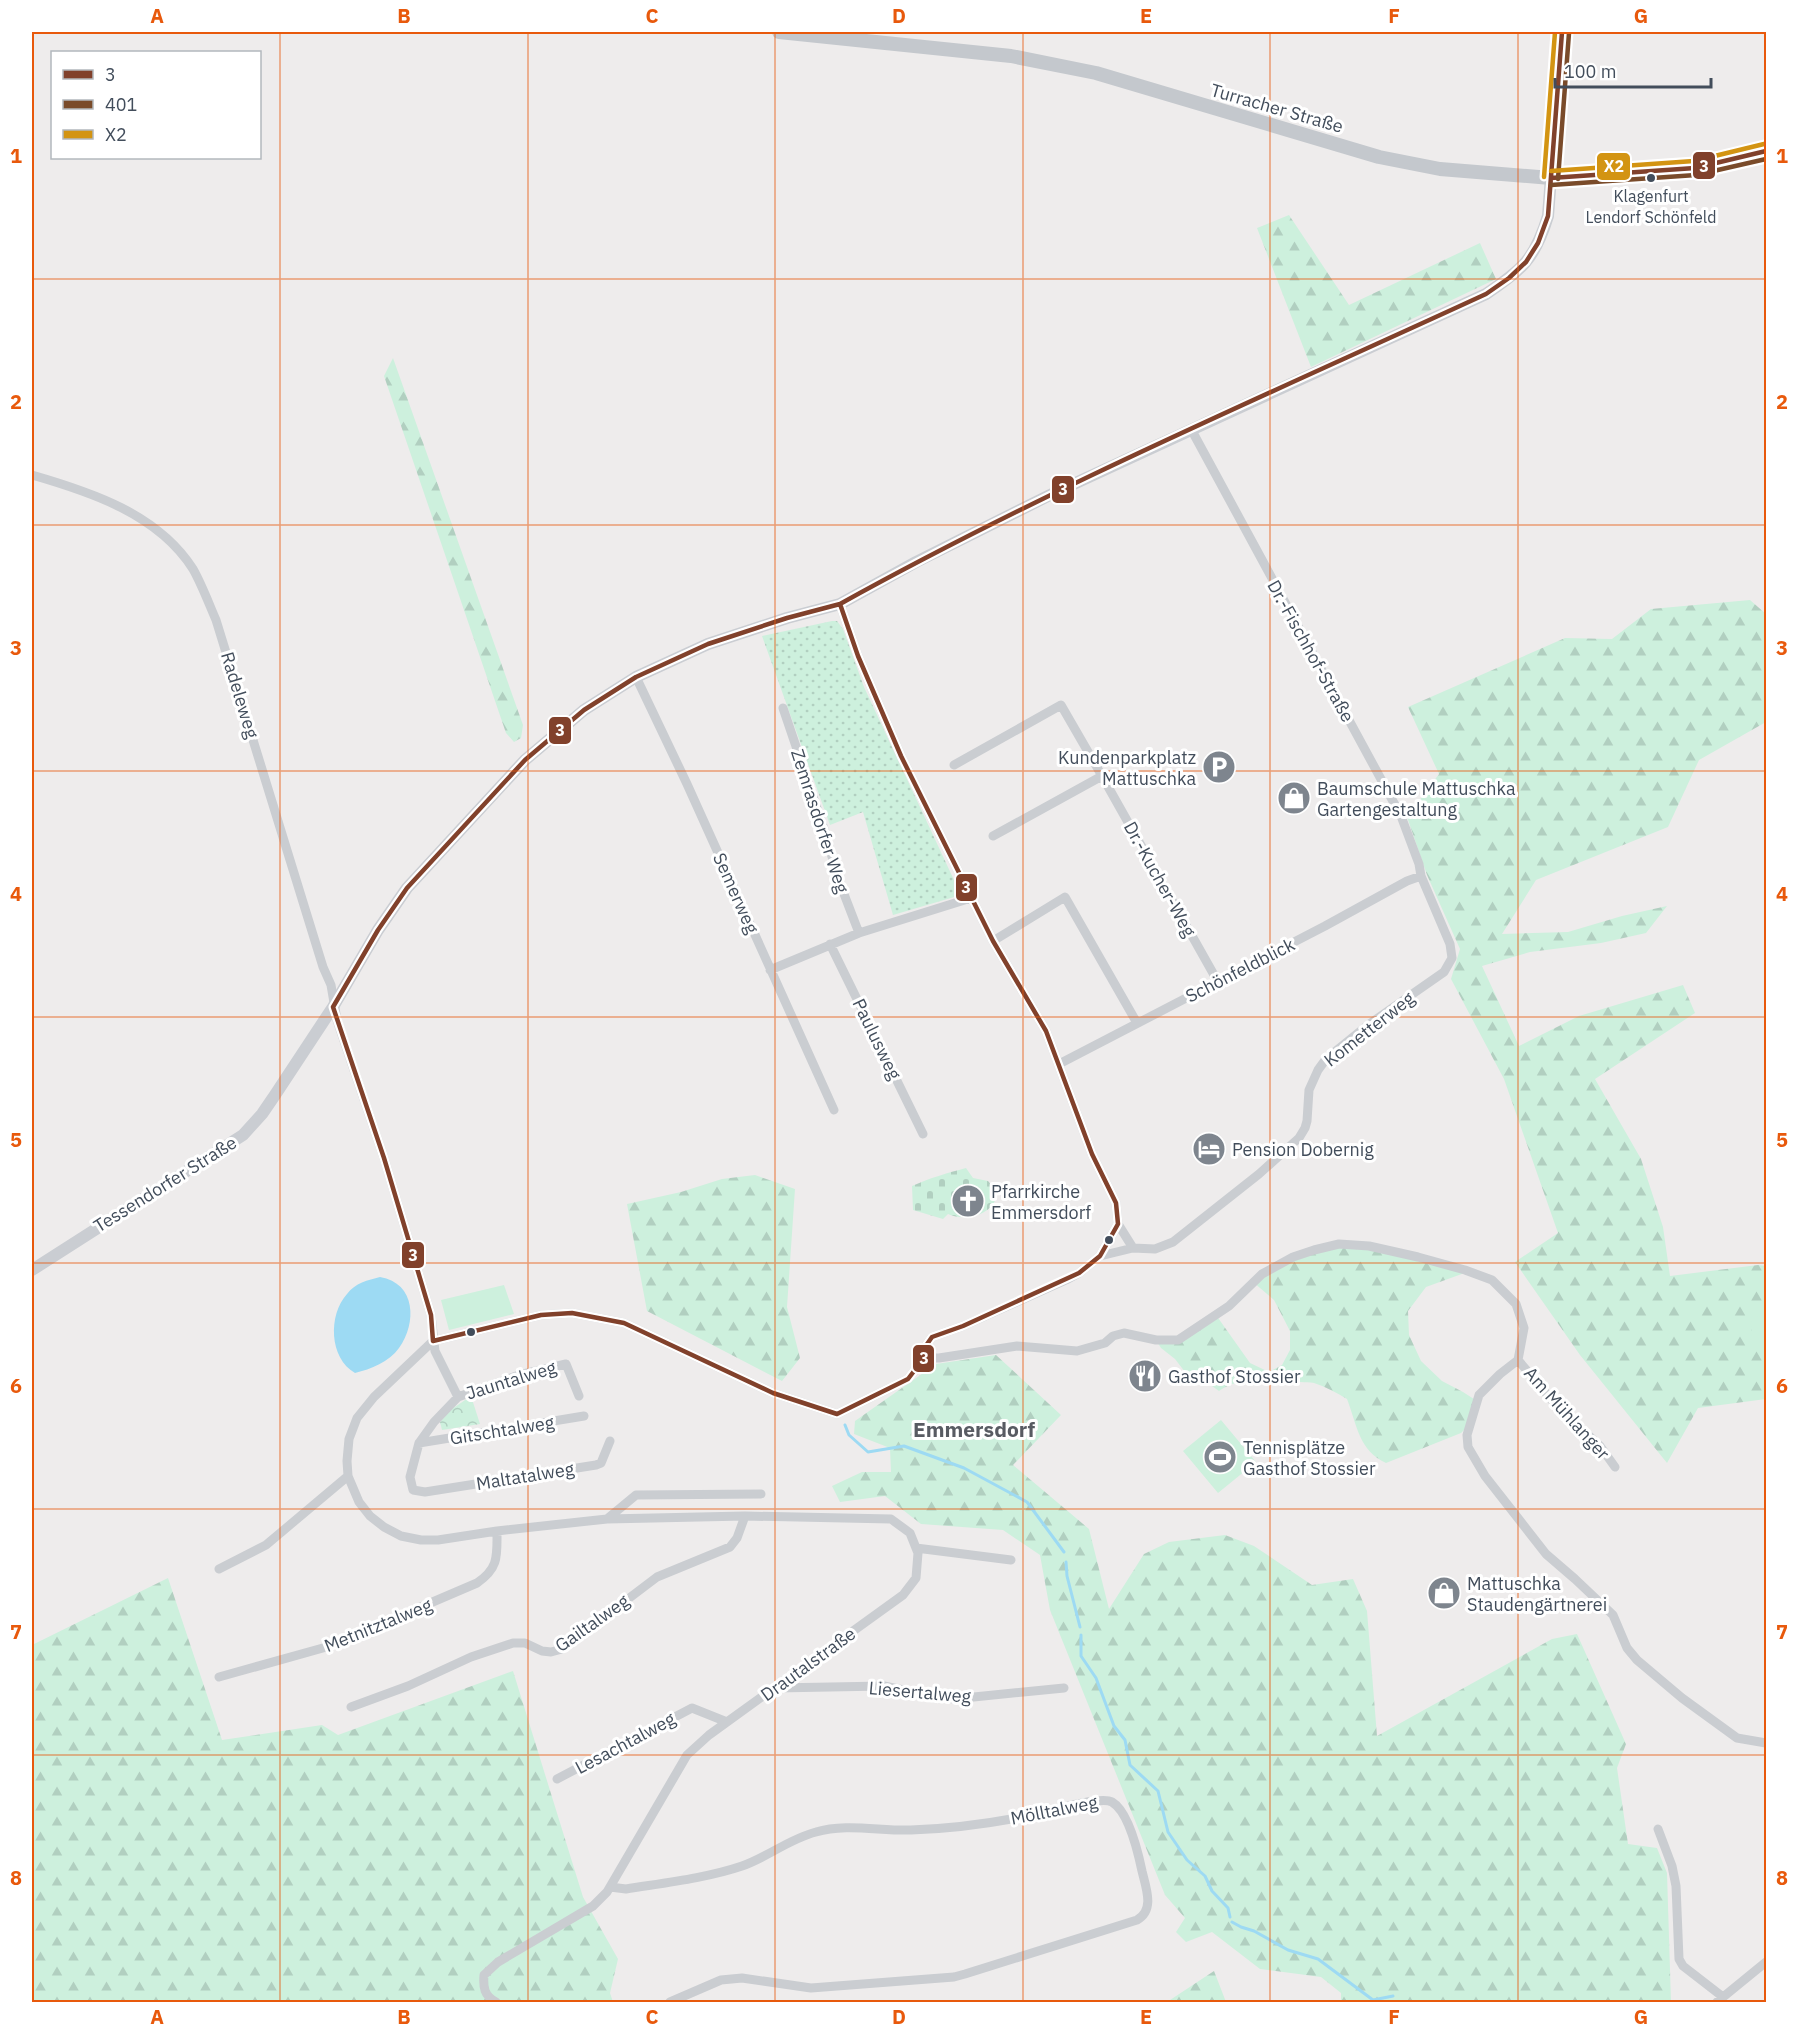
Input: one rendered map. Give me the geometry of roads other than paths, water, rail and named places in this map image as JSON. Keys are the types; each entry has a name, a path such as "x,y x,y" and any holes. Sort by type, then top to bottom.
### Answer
{"main road":[{"name":"Turracher Straße","path":"779,32 1011,56 1096,73 1379,157 1440,169 1551,178 1584,177 1695,168 1767,152"}],"street":[{"name":"Tessendorfer Straße","path":"32,1270 243,1135 275,1095 333,1007 378,930 407,888 525,760 584,710 636,677 708,644 787,618 840,604 916,562 1054,493 1486,294 1511,277 1527,262 1541,240 1548,216 1562,32"},
{"name":"Dr.-Fischhof-Straße","path":"1191,429 1401,816 1419,864 1421,876"},
{"name":"Radeleweg","path":"32,475 96,496 157,529 177,548 194,571 216,620 323,967 331,985 333,1007"},
{"path":"840,604 874,696 901,756 993,940 1046,1032 1092,1154 1114,1197 1118,1224 1133,1248"},
{"name":"Semerweg","path":"636,677 687,784 834,1110"},
{"name":"Dr.-Kucher-Weg","path":"954,765 1061,705 1218,982"},
{"name":"Zemrasdorfer Weg","path":"783,708 839,881 859,933"},
{"path":"993,836 1102,776"},
{"name":"Schönfeldblick","path":"1059,1064 1407,881 1421,876"},
{"name":"Kometterweg","path":"1100,1256 1133,1248 1155,1249 1173,1242 1259,1174 1299,1137 1305,1128 1309,1090 1326,1059 1368,1025 1444,972 1452,958 1450,944 1421,876"},
{"path":"993,940 1065,897 1137,1023"},
{"path":"770,970 859,933 971,898"},
{"name":"Paulusweg","path":"830,944 923,1134"},
{"path":"333,1007 384,1158 431,1315 435,1351 458,1396 434,1422 419,1443"},
{"path":"1118,1224 1100,1256 1079,1273 963,1326 932,1337 925,1347 927,1354 939,1358 1030,1346 1077,1351 1105,1343 1113,1336 1124,1334 1156,1340 1178,1340 1229,1306 1262,1274 1293,1257 1339,1244 1370,1246 1418,1257 1492,1280 1516,1304 1524,1328 1518,1360 1479,1395 1467,1436 1468,1447 1485,1476 1546,1554 1613,1615 1627,1648 1637,1660 1682,1698 1737,1737 1767,1743"},
{"path":"927,1354 908,1379 837,1414 773,1393 624,1323 572,1313 541,1315 433,1341 374,1397 357,1418 349,1440 348,1476 359,1502 370,1516 401,1536 421,1540 438,1540 607,1519 745,1516 891,1519 910,1533 916,1548 1011,1560"},
{"name":"Am Mühlanger","path":"1518,1360 1556,1405 1600,1446 1615,1467"},
{"name":"Jauntalweg","path":"458,1396 519,1375 566,1364 579,1396"},
{"name":"Gitschtalweg","path":"419,1443 584,1416"},
{"name":"Maltatalweg","path":"419,1443 410,1477 413,1490 425,1492 596,1465 601,1462 610,1441"},
{"path":"219,1569 266,1545 348,1476"},
{"path":"607,1519 636,1496 761,1494"},
{"name":"Gailtalweg","path":"351,1707 408,1686 471,1657 513,1643 525,1643 542,1652 562,1649 657,1577 730,1547 745,1516"},
{"name":"Metnitztalweg","path":"219,1677 330,1646 477,1583 487,1577 494,1568 497,1557 497,1531"},
{"name":"Drautalstraße","path":"496,2002 489,1999 483,1988 484,1975 498,1962 593,1906 610,1887 687,1755 709,1735 903,1595 916,1578 918,1553 916,1548"},
{"name":"Liesertalweg","path":"776,1688 884,1686 954,1699 1064,1688"},
{"name":"Lesachtalweg","path":"557,1779 692,1708 727,1722"},
{"name":"Mölltalweg","path":"610,1887 627,1889 741,1867 799,1838 817,1831 834,1829 910,1830 969,1826 1099,1800 1112,1802 1120,1810 1129,1827 1139,1856 1148,1905 1143,1916 1137,1920 954,1977 812,1988 742,1978 721,1980 670,2002"},
{"path":"1658,1829 1672,1866 1676,1886 1679,1959 1683,1966 1720,2000 1767,1962"}],"water":[{"path":"380,1277 401,1287 407,1296 410,1305 409,1327 399,1348 390,1357 373,1367 355,1373 340,1357 334,1336 334,1324 341,1303 347,1294 354,1287"}],"waterway":[{"path":"845,1425 849,1435 868,1452 904,1446 964,1468 1027,1502 1064,1552"},
{"path":"1066,1562 1067,1576 1080,1627"},
{"path":"1081,1635 1081,1656 1096,1678 1114,1726 1125,1740 1130,1765 1158,1791 1168,1832 1187,1860 1205,1876 1212,1891 1228,1908 1230,1917"},
{"path":"1232,1922 1288,1950 1318,1959 1373,2000 1393,1996"}],"place":[{"name":"Klagenfurt Lendorf Schönfeld","path":"1651,178"},
{"name":"Kundenparkplatz Mattuschka","path":"1219,767"},
{"name":"Baumschule Mattuschka Gartengestaltung","path":"1294,798"},
{"name":"Pension Dobernig","path":"1209,1149"},
{"name":"Pfarrkirche Emmersdorf","path":"968,1201"},
{"name":"Gasthof Stossier","path":"1145,1376"},
{"name":"Tennisplätze Gasthof Stossier","path":"1220,1457"},
{"name":"Mattuschka Staudengärtnerei","path":"1444,1593"}],"district":[{"name":"Emmersdorf","path":"974,1429"}]}
